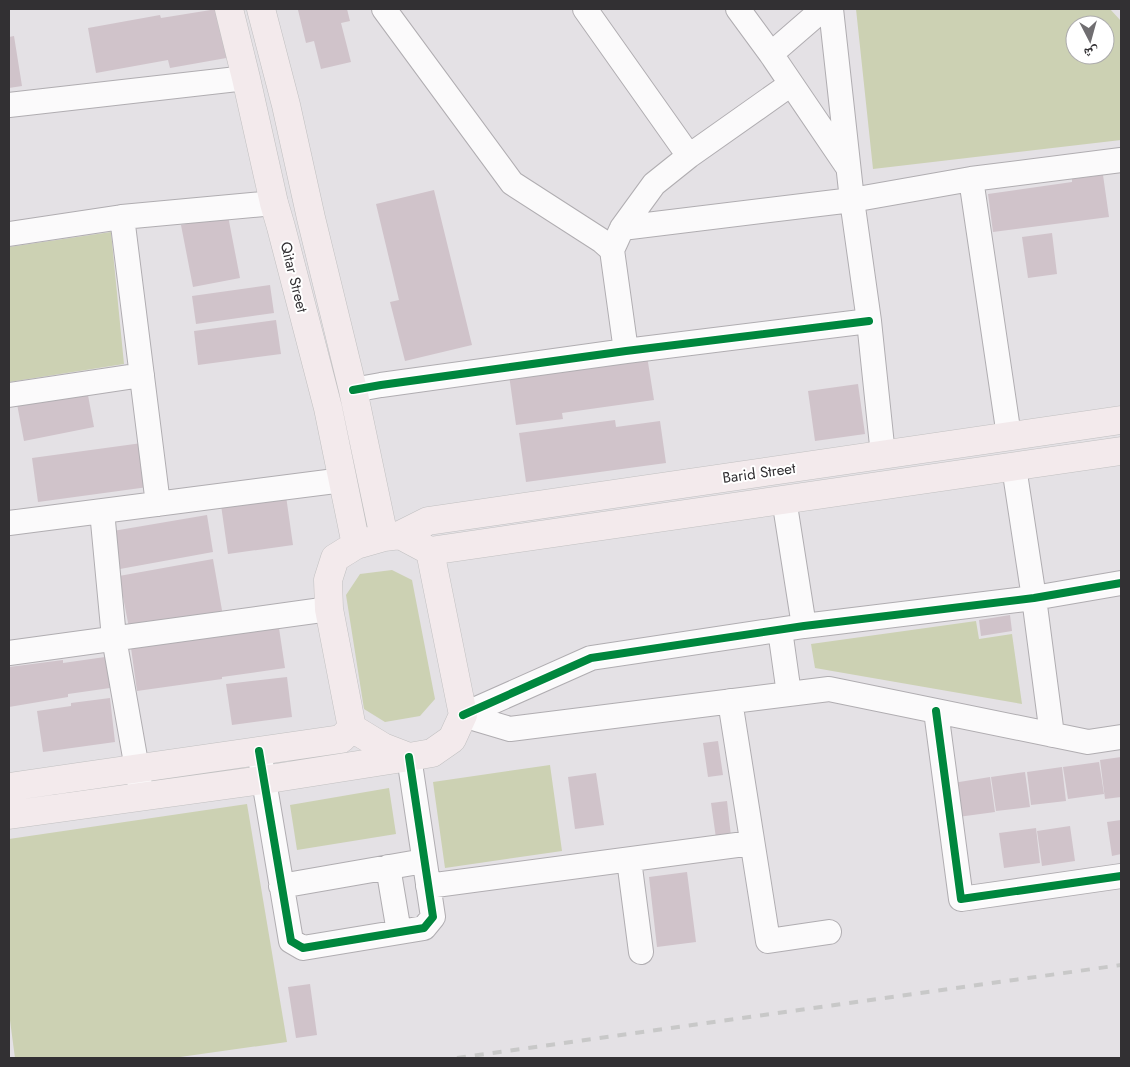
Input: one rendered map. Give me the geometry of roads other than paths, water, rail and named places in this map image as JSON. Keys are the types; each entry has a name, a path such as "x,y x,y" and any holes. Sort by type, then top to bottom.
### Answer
{"main road":[{"name":"Qitar Street","path":"229,9 277,215 328,408 356,545"},
{"name":"Qitar Street","path":"261,9 286,106 353,390 392,536"},
{"path":"254,116 286,106"},
{"path":"277,215 311,218"},
{"name":"Barid Street","path":"352,728 329,608 328,580 335,558 356,545 392,536 428,520 1121,420"},
{"name":"Barid Street","path":"430,551 1121,451"},
{"path":"9,816 409,757 432,753 452,739 463,715 430,551 392,536"},
{"path":"9,786 341,739 352,728 383,747 409,757"}],"street":[{"path":"384,9 512,183 602,241 970,179 1121,160"},
{"path":"585,9 689,156"},
{"path":"738,9 850,170"},
{"path":"771,54 823,9"},
{"path":"831,9 852,200 869,321 883,454"},
{"path":"9,105 246,78"},
{"path":"626,351 617,239 654,184 689,156 791,84"},
{"path":"970,179 1009,436"},
{"path":"9,234 122,217 277,215"},
{"path":"122,217 158,504"},
{"path":"353,390 626,351 869,321"},
{"path":"9,395 142,375"},
{"path":"1014,467 1052,735"},
{"path":"9,523 343,480"},
{"path":"784,499 804,626"},
{"path":"102,511 114,638 142,797"},
{"path":"463,715 591,658 804,626 1034,598 1121,584"},
{"path":"9,653 329,608"},
{"path":"780,630 789,694"},
{"path":"463,715 510,729 829,689 1088,742 1121,738"},
{"path":"730,701 768,941 829,932"},
{"path":"936,711 961,899 1121,876"},
{"path":"258,751 291,941 303,948 424,928 433,918 409,757"},
{"path":"428,886 752,843"},
{"path":"629,860 641,952"},
{"path":"281,886 424,861"},
{"path":"388,867 399,932"}],"railway":[{"path":"457,1058 1121,965"}]}
